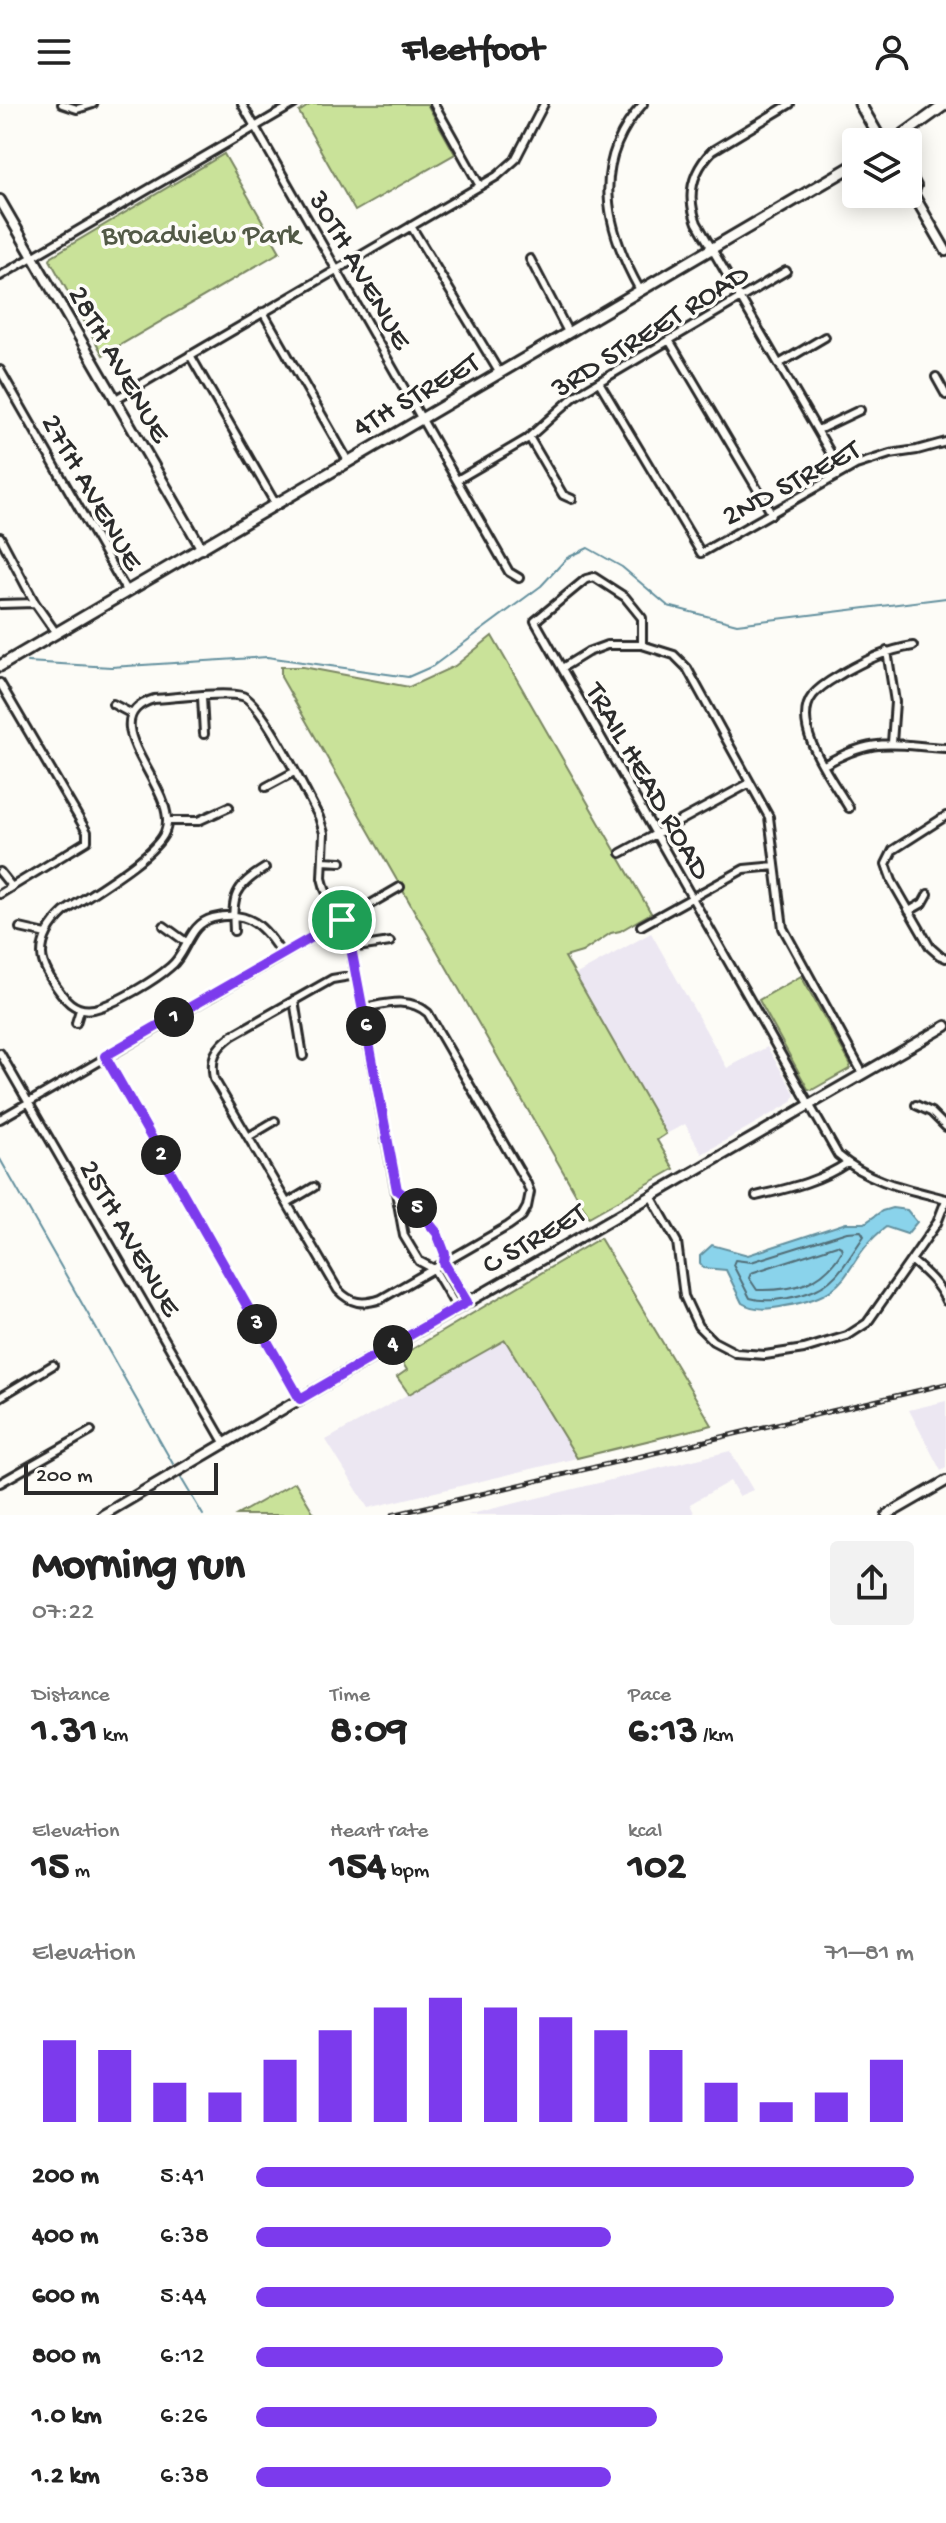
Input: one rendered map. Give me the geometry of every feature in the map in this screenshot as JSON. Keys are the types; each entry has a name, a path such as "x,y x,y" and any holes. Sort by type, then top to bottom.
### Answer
{"main road":[{"path":"860,104 874,128"},
{"path":"915,128 946,104"},
{"name":"4TH STREET","path":"0,666 842,172"}],"street":[{"path":"63,105 77,109 93,104"},
{"name":"30TH AVENUE","path":"242,104 509,572 519,578"},
{"path":"0,276 294,104"},
{"path":"114,400 505,170 515,160 544,104"},
{"path":"640,290 613,235 608,194 614,155 621,137 643,104"},
{"path":"790,104 717,147 698,168 691,187 691,205 711,248 842,473"},
{"path":"437,105 480,186"},
{"name":"28TH AVENUE","path":"0,200 202,549"},
{"path":"921,208 946,251"},
{"path":"411,226 499,372"},
{"path":"530,259 568,332"},
{"name":"3RD STREET ROAD","path":"457,480 529,437 556,411 599,382 786,271"},
{"path":"263,312 348,461"},
{"path":"779,364 825,337"},
{"path":"669,340 772,514"},
{"path":"190,355 275,503"},
{"name":"27TH AVENUE","path":"0,370 127,592"},
{"path":"936,377 946,395"},
{"name":"2ND STREET","path":"599,382 696,547 704,553 856,465 946,442"},
{"path":"818,430 860,410"},
{"path":"529,437 563,495 572,499"},
{"path":"0,537 35,603 56,633"},
{"name":"TRAIL HEAD ROAD","path":"642,645 642,618 625,597 594,577 535,621 838,1155 847,1163"},
{"path":"0,604 35,603"},
{"path":"562,668 588,652 607,645 642,645 674,655 687,668 769,817 783,928 863,1074"},
{"path":"849,808 806,727 809,703 813,695 828,683 872,657 913,646"},
{"path":"887,651 895,702 892,743"},
{"path":"0,683 87,832 87,841 79,847 0,894"},
{"path":"282,955 259,924 223,916 206,920 195,929 170,968 106,1006 91,1010 80,1010 61,996 43,965 42,950 46,934 64,912 152,851 165,832 168,821 164,799 130,736 132,714 150,700 232,695 249,699 262,715 322,824 322,878 342,920 351,948 397,1190 397,1209 407,1244 419,1261 434,1269 457,1308"},
{"path":"202,697 204,734"},
{"path":"113,704 132,714"},
{"path":"824,765 861,746 892,743 946,748"},
{"path":"266,787 294,772"},
{"path":"621,853 750,783"},
{"path":"168,821 204,820 229,807"},
{"path":"946,816 900,844 887,857 887,872 930,947 946,958"},
{"path":"323,861 341,862"},
{"path":"641,926 744,869 775,866"},
{"path":"234,931 234,901 242,884 265,868"},
{"path":"0,872 12,887"},
{"path":"0,1119 400,887"},
{"path":"909,911 923,903 928,894"},
{"path":"164,926 186,942"},
{"path":"20,928 46,934"},
{"path":"351,948 390,942"},
{"path":"356,975 332,979 294,1000 222,1043 211,1060 214,1079 338,1290 351,1301 362,1303 381,1299 522,1216 530,1198 527,1184 428,1013 409,1002 363,1008"},
{"path":"294,1000 303,1056"},
{"path":"76,1023 80,1010"},
{"name":"C STREET","path":"103,1515 946,1026"},
{"name":"25TH AVENUE","path":"0,1053 225,1444"},
{"path":"105,1056 300,1399"},
{"path":"916,1105 931,1112 946,1127"},
{"path":"248,1137 275,1121"},
{"path":"651,1196 677,1242 684,1296 698,1326 713,1341 736,1353 765,1355 804,1349 847,1336 867,1323 937,1223 946,1200 871,1178 847,1163 812,1182 756,1196"},
{"path":"287,1203 314,1187"},
{"path":"397,1190 431,1225 442,1244 444,1263 467,1302"},
{"path":"911,1260 929,1275 946,1301"},
{"path":"0,1397 53,1365"},
{"path":"0,1483 91,1431"},
{"path":"887,1515 946,1481"}],"shaded area":[{"path":"651,933 727,1068 767,1047 795,1094 792,1102 702,1154 685,1124 666,1134 575,975"},
{"path":"505,1340 577,1458 368,1508 326,1440"},
{"path":"946,1401 946,1468 941,1471 909,1410"},
{"path":"730,1451 753,1490 739,1496 730,1481 690,1504 695,1515 467,1515"}],"green space":[{"path":"311,104 427,104 455,154 355,211 299,112"},
{"name":"Broadview Park","path":"224,154 280,252 103,355 50,260 52,256"},
{"path":"492,636 651,913 582,952 565,957 666,1134 657,1140 674,1169 589,1217 281,677 281,667 303,667 409,687 455,666"},
{"path":"801,976 851,1065 812,1090 808,1089 759,1000"},
{"path":"600,1238 712,1425 577,1458 505,1340 409,1394 397,1377 407,1370 399,1357"},
{"path":"295,1482 315,1515 237,1515"}],"water":[{"path":"892,1208 907,1210 917,1222 907,1234 886,1227 871,1240 837,1285 809,1301 768,1308 747,1306 742,1303 726,1270 704,1268 700,1263 700,1256 712,1245 748,1255 846,1223 865,1223"}],"waterway":[{"path":"27,662 111,667 267,657 408,677 433,666 541,586 567,558 588,548 622,567 668,606 737,624 946,598"},
{"path":"0,1159 173,1464"},
{"path":"181,1478 203,1515"}],"railway":[{"path":"392,1515 946,1384"}],"route":[{"path":"342,920 351,948 397,1190 409,1199 437,1233 445,1254 444,1263 467,1302 300,1399 105,1056 342,920"}]}
